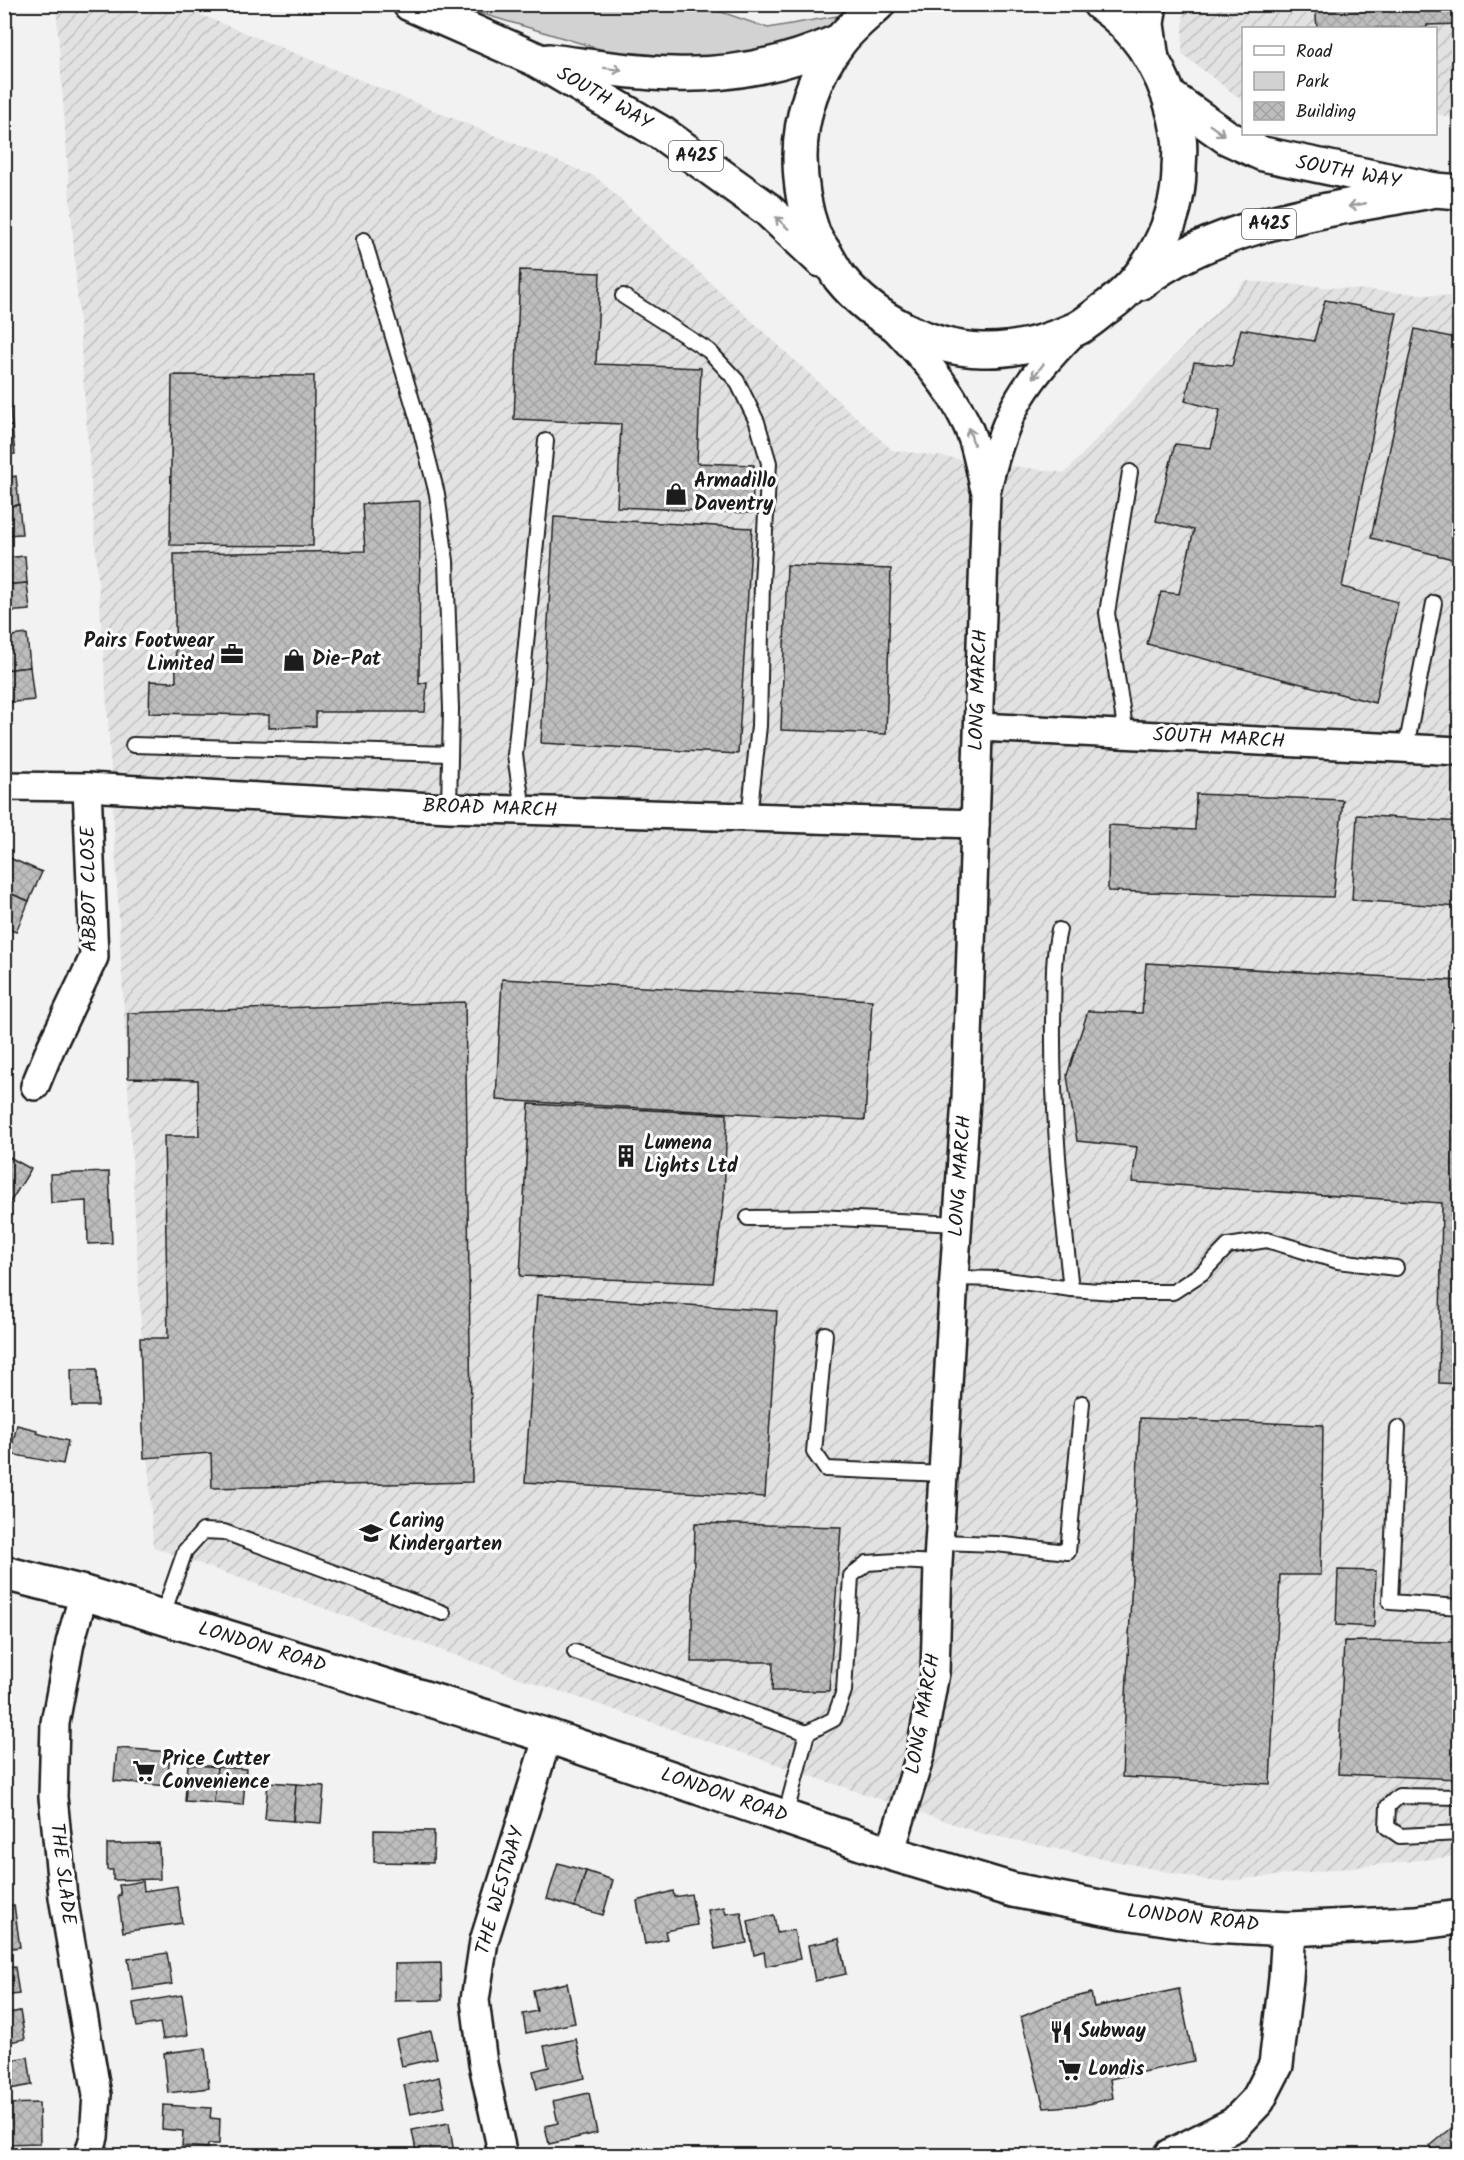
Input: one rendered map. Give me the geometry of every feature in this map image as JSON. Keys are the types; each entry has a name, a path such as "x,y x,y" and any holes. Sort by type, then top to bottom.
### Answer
{"main road":[{"name":"SOUTH WAY","path":"410,4 535,59 663,134 767,209 840,278"},
{"path":"878,4 839,41 813,85 800,134 800,185 814,234 840,278 862,302 889,322 934,342 982,350 1031,345 1078,328 1119,299 1148,265 1168,226 1179,183 1179,139 1169,96 1156,66 1136,36 1101,4"},
{"name":"SOUTH WAY","path":"535,59 628,71 675,74 719,72 761,66 798,57 839,41"},
{"name":"SOUTH WAY","path":"1169,96 1228,138 1263,154 1447,191"},
{"name":"SOUTH WAY","path":"1119,299 1170,262 1230,234 1277,222 1447,191"},
{"name":"LONDON ROAD","path":"4,1573 84,1593 548,1736 890,1853 1013,1890 1114,1910 1212,1925 1289,1929 1415,1923 1460,1917"},
{"path":"1172,2156 1235,2124 1258,2100 1276,2066 1289,1929"}],"street":[{"path":"1154,4 1150,24 1156,66"},
{"name":"LONG MARCH","path":"889,322 934,371 952,396 966,421 986,493"},
{"name":"LONG MARCH","path":"890,1853 920,1756 935,1673 939,1553 966,1099 986,493 999,442 1020,396 1036,371 1078,328"},
{"name":"SOUTH MARCH","path":"979,727 1460,750"},
{"name":"BROAD MARCH","path":"4,786 87,787 449,808 975,824"},
{"name":"ABBOT CLOSE","path":"35,1086 94,957 87,787"},
{"name":"THE SLADE","path":"84,1593 70,1643 55,1724 53,1797 63,1897 97,2095 94,2137 88,2156"},
{"name":"THE WESTWAY","path":"503,2156 483,2064 475,2000 484,1941 548,1736"}],"lane":[{"path":"364,240 420,427 437,494 446,561 451,709 449,808"},
{"path":"623,296 709,351 737,381 757,422 769,463 762,582 759,726 749,817"},
{"path":"523,810 515,756 546,441"},
{"path":"1126,734 1107,613 1130,472"},
{"path":"1406,748 1434,603"},
{"path":"132,745 450,754"},
{"path":"1059,930 1054,949 1053,1043 1059,1189 1071,1289"},
{"path":"748,1218 817,1217 958,1224"},
{"path":"954,1278 1000,1279 1071,1289 1173,1293 1202,1273 1228,1246 1267,1240 1338,1261 1396,1268"},
{"path":"825,1334 814,1452 826,1469 945,1474"},
{"path":"575,1653 807,1732 834,1719 844,1691 851,1576 867,1563 896,1561 996,1544 1068,1552 1082,1402"},
{"path":"1398,1428 1390,1602 1460,1607"},
{"path":"162,1617 185,1551 203,1531 224,1532 443,1613"},
{"path":"785,1817 807,1732"},
{"path":"1460,1797 1399,1796 1388,1806 1387,1827 1400,1836 1460,1833"}],"shaded area":[{"path":"56,5 177,5 596,177 892,450 1065,473 1245,281 1459,297 1459,1856 1216,1882 980,1833 502,1672 153,1547 108,718"},
{"path":"1184,5 1459,5 1459,119 1437,114 1437,27 1242,27 1242,100 1182,54"}],"green space":[{"path":"460,5 701,5 768,28 837,16 828,32 766,56 691,60 620,55 473,11"}],"building":[{"path":"1315,4 1460,4 1460,24 1427,25 1427,27 1317,27"},
{"path":"520,270 600,273 596,364 701,368 697,463 754,465 752,513 617,507 621,424 514,419"},
{"path":"1325,300 1397,313 1342,587 1398,602 1375,703 1147,644 1161,592 1179,594 1194,530 1156,521 1175,444 1211,448 1220,410 1185,401 1194,362 1232,366 1241,329 1314,341"},
{"path":"1415,329 1460,339 1460,561 1371,538"},
{"path":"4,346 7,375 4,375"},
{"path":"172,375 314,376 313,546 170,545"},
{"path":"9,398 12,426 4,427 4,399"},
{"path":"12,426 15,454 4,455 4,427"},
{"path":"16,476 19,505 4,506 4,478"},
{"path":"420,501 419,684 427,682 425,712 316,712 316,726 269,728 269,715 149,713 150,681 176,682 174,554 365,551 362,504"},
{"path":"19,505 22,534 4,535 4,506"},
{"path":"554,517 752,528 738,754 541,743"},
{"path":"25,556 27,583 4,585 4,558"},
{"path":"787,565 891,569 886,734 781,730"},
{"path":"27,583 30,610 4,612 4,585"},
{"path":"27,634 30,667 4,670 4,637"},
{"path":"30,667 34,700 4,703 4,670"},
{"path":"1196,794 1343,800 1333,897 1108,891 1109,825 1195,830"},
{"path":"1357,815 1460,822 1460,907 1352,900"},
{"path":"5,856 42,872 29,901 4,891"},
{"path":"4,891 29,901 16,932 4,927"},
{"path":"1146,963 1460,981 1460,1384 1439,1383 1442,1203 1132,1182 1137,1147 1077,1141 1067,1075 1088,1011 1142,1013"},
{"path":"502,979 872,1000 865,1120 496,1100"},
{"path":"465,1002 472,1482 212,1488 211,1453 144,1458 140,1338 168,1338 164,1136 199,1136 198,1080 128,1078 128,1013"},
{"name":"Lumena Lights Ltd","path":"529,1104 727,1114 724,1198 713,1283 520,1276"},
{"path":"4,1154 31,1169 4,1212"},
{"path":"109,1172 112,1243 88,1244 87,1201 51,1203 50,1174"},
{"path":"537,1295 777,1311 765,1497 525,1482"},
{"path":"71,1369 97,1369 98,1406 72,1406"},
{"path":"1140,1418 1323,1425 1321,1575 1280,1575 1270,1784 1122,1777"},
{"path":"17,1425 37,1430 36,1433 68,1441 63,1464 10,1454"},
{"path":"695,1523 841,1527 829,1691 772,1691 773,1662 691,1662"},
{"path":"1338,1570 1376,1571 1374,1627 1336,1625"},
{"path":"1344,1641 1460,1642 1460,1779 1338,1774"},
{"path":"4,1725 8,1725 5,1761 4,1761"},
{"path":"117,1748 170,1752 167,1786 114,1781"},
{"path":"188,1764 217,1767 214,1803 185,1801"},
{"path":"217,1767 246,1769 243,1805 214,1803"},
{"path":"268,1782 296,1784 293,1821 265,1819"},
{"path":"296,1784 324,1786 321,1823 293,1821"},
{"path":"374,1830 434,1831 433,1863 374,1862"},
{"path":"159,1843 160,1879 113,1880 113,1870 107,1870 107,1844"},
{"path":"4,1863 8,1885 4,1886"},
{"path":"558,1863 586,1871 575,1907 547,1899"},
{"path":"586,1871 613,1880 603,1915 575,1907"},
{"path":"143,1881 144,1891 177,1886 182,1923 123,1932 118,1895 121,1895 119,1885"},
{"path":"673,1891 674,1897 691,1894 697,1925 665,1931 667,1939 645,1944 637,1901"},
{"path":"14,1905 20,1947 4,1949 4,1906"},
{"path":"724,1907 726,1914 741,1912 747,1943 715,1949 708,1910"},
{"path":"774,1915 777,1933 794,1930 800,1959 766,1966 764,1952 754,1955 748,1921"},
{"path":"839,1939 846,1974 815,1981 808,1945"},
{"path":"167,1953 172,1984 133,1990 128,1959"},
{"path":"441,1963 442,2000 395,2001 395,1964"},
{"path":"15,1967 19,1994 4,1996 4,1968"},
{"path":"567,1983 575,2023 526,2033 523,2014 537,2011 533,1990"},
{"path":"1179,1989 1194,2061 1110,2079 1113,2098 1084,2105 1044,2108 1021,2017 1057,2002 1091,1993 1094,2007"},
{"path":"182,1995 188,2035 163,2039 160,2023 137,2027 133,2003"},
{"path":"20,2011 25,2039 4,2043 4,2014"},
{"path":"431,2031 437,2058 402,2066 396,2039"},
{"path":"576,2039 585,2078 537,2089 533,2071 549,2067 544,2046"},
{"path":"205,2048 209,2088 168,2093 164,2053"},
{"path":"28,2057 32,2085 4,2090 4,2061"},
{"path":"439,2077 445,2107 410,2114 404,2085"},
{"path":"589,2093 597,2133 549,2144 545,2126 558,2123 553,2101"},
{"path":"39,2103 40,2143 4,2144 4,2104"},
{"path":"163,2105 211,2108 210,2118 220,2119 219,2144 208,2144 208,2148 182,2146 183,2131 162,2129"},
{"path":"1460,2121 1460,2156 1438,2156 1430,2146"},
{"path":"449,2123 454,2153 440,2156 417,2156 412,2130"},
{"path":"601,2151 602,2156 578,2156"},
{"path":"873,2151 874,2156 851,2156"}],"place":[{"name":"Armadillo Daventry","path":"676,494"},
{"name":"Pairs Footwear Limited","path":"232,654"},
{"name":"Die-Pat","path":"294,660"},
{"name":"Lumena Lights Ltd","path":"626,1156"},
{"name":"Caring Kindergarten","path":"371,1533"},
{"name":"Price Cutter Convenience","path":"144,1771"},
{"name":"Subway","path":"1061,2032"},
{"name":"Londis","path":"1070,2070"}]}
